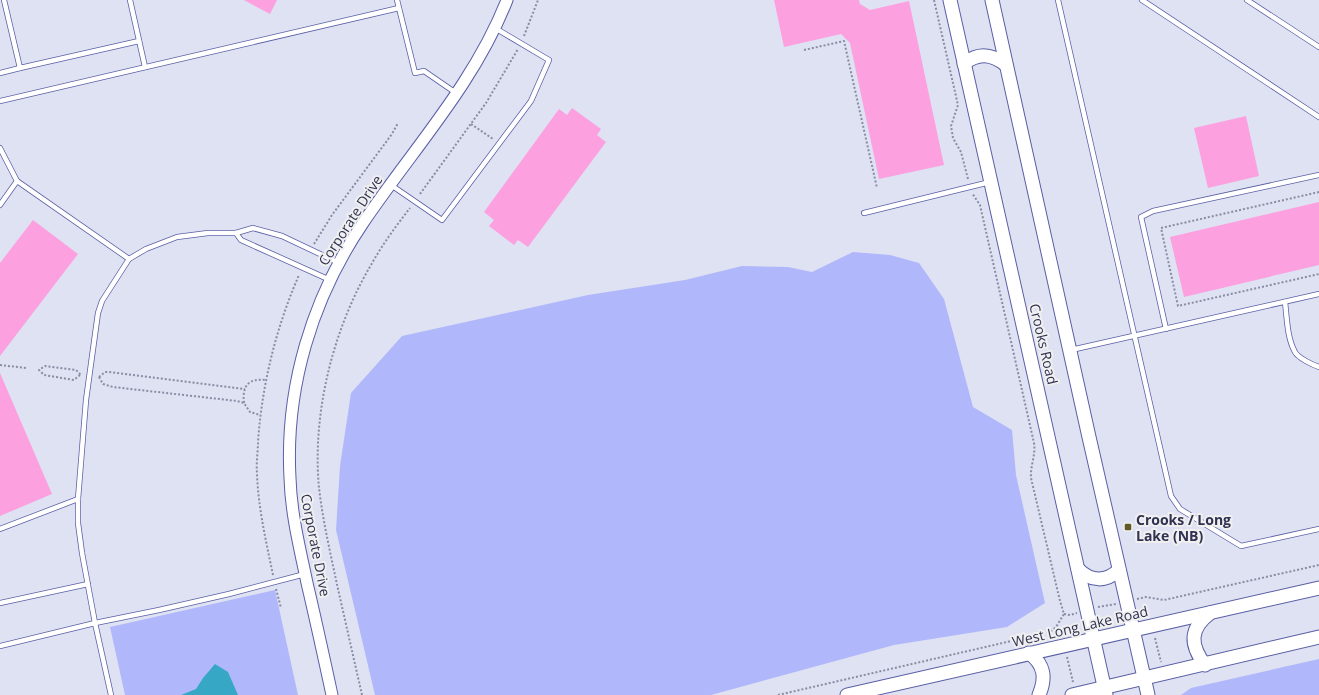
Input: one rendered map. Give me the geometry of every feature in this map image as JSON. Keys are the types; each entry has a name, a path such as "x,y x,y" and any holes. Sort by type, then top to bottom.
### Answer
{"main road":[{"name":"Crooks Road","path":"950,0 1093,639 1106,691"},
{"name":"Crooks Road","path":"992,0 1148,695"},
{"path":"964,64 980,55 994,57 1006,65"},
{"path":"1078,569 1089,578 1096,579 1109,578 1119,570"},
{"name":"West Long Lake Road","path":"847,695 1319,588"},
{"path":"1205,665 1195,648 1194,636 1198,624 1210,613"},
{"path":"1073,690 1106,691 1144,678 1205,665 1319,637"},
{"path":"1029,654 1035,658 1043,670 1043,686 1039,695"}],"street":[{"name":"Corporate Drive","path":"332,695 305,574 290,486 290,420 296,381 306,341 320,302 339,262 363,224 457,94 478,61 507,0"}],"lane":[{"path":"4,0 20,68"},
{"path":"130,0 145,66"},
{"path":"397,0 415,73 424,71 457,94"},
{"path":"1058,0 1171,496 1180,509 1241,546 1319,529"},
{"path":"1142,0 1319,117"},
{"path":"1248,0 1319,47"},
{"path":"0,101 399,8"},
{"path":"391,185 442,220 531,101 549,60 495,28"},
{"path":"0,73 139,41"},
{"path":"0,148 17,181 129,259"},
{"path":"1166,329 1141,217 1152,211 1319,175"},
{"path":"0,205 17,181"},
{"path":"864,213 991,182"},
{"path":"112,695 95,623 78,523 78,499 86,400 98,313 102,301 129,259 146,249 177,237 208,233 236,233 254,228 269,232 339,262"},
{"path":"236,233 242,240 330,280"},
{"path":"1070,351 1319,294"},
{"path":"1286,302 1290,336 1295,354 1313,366 1319,367"},
{"path":"0,528 78,499"},
{"path":"0,646 95,623 166,609 230,594 305,574"},
{"path":"0,603 88,584"}],"path":[{"path":"524,34 538,0"},
{"path":"934,0 958,105 952,121 952,132 961,152 968,177"},
{"path":"804,50 844,41 877,188"},
{"path":"419,195 497,86 517,50"},
{"path":"315,242 332,215 392,134 398,123"},
{"path":"471,124 493,140"},
{"path":"1319,192 1161,228 1178,306 1319,274"},
{"path":"778,695 1050,632 1056,627 1064,614 1031,478 1035,449 1034,442 980,205 972,194"},
{"path":"362,695 324,525 319,487 319,431 329,371 344,321 359,287 371,265 390,234 408,210"},
{"path":"273,572 259,499 257,471 260,415 266,380 278,330 299,274"},
{"path":"0,365 26,368"},
{"path":"46,366 76,370 81,375 74,380 44,375 39,370 46,366"},
{"path":"244,403 113,387 103,384 99,377 105,372 109,372 245,389"},
{"path":"260,415 250,412 244,403 243,395 245,389 252,381 256,379 266,380"},
{"path":"1138,599 1146,597 1164,600 1319,565"},
{"path":"277,590 281,608"},
{"path":"1096,608 1116,604"},
{"path":"1064,614 1070,615"},
{"path":"1154,635 1162,664"},
{"path":"1066,655 1073,690"}],"shaded area":[{"path":"853,252 890,255 919,263 944,299 973,407 1012,430 1016,475 1045,603 1007,627 894,645 711,695 375,695 336,530 340,466 351,393 402,336 588,295 685,280 742,266 788,267 812,272"},
{"path":"275,590 298,695 125,695 110,627"},
{"path":"1319,659 1319,695 1181,695 1191,688"},
{"path":"215,664 228,672 238,695 181,695 196,689"}],"building":[{"path":"244,0 277,0 270,14"},
{"path":"774,0 859,0 860,4 870,10 909,1 944,165 879,179 850,43 841,34 784,47"},
{"path":"572,108 601,129 597,135 606,142 528,247 518,240 514,245 489,226 494,220 484,212 559,109 567,115"},
{"path":"1246,116 1259,176 1208,188 1194,128"},
{"path":"1319,202 1319,265 1184,297 1170,237"},
{"path":"33,220 78,254 0,356 0,263"},
{"path":"0,373 52,494 0,516"}],"place":[{"name":"Crooks / Long Lake (NB)","path":"1128,527"}]}
